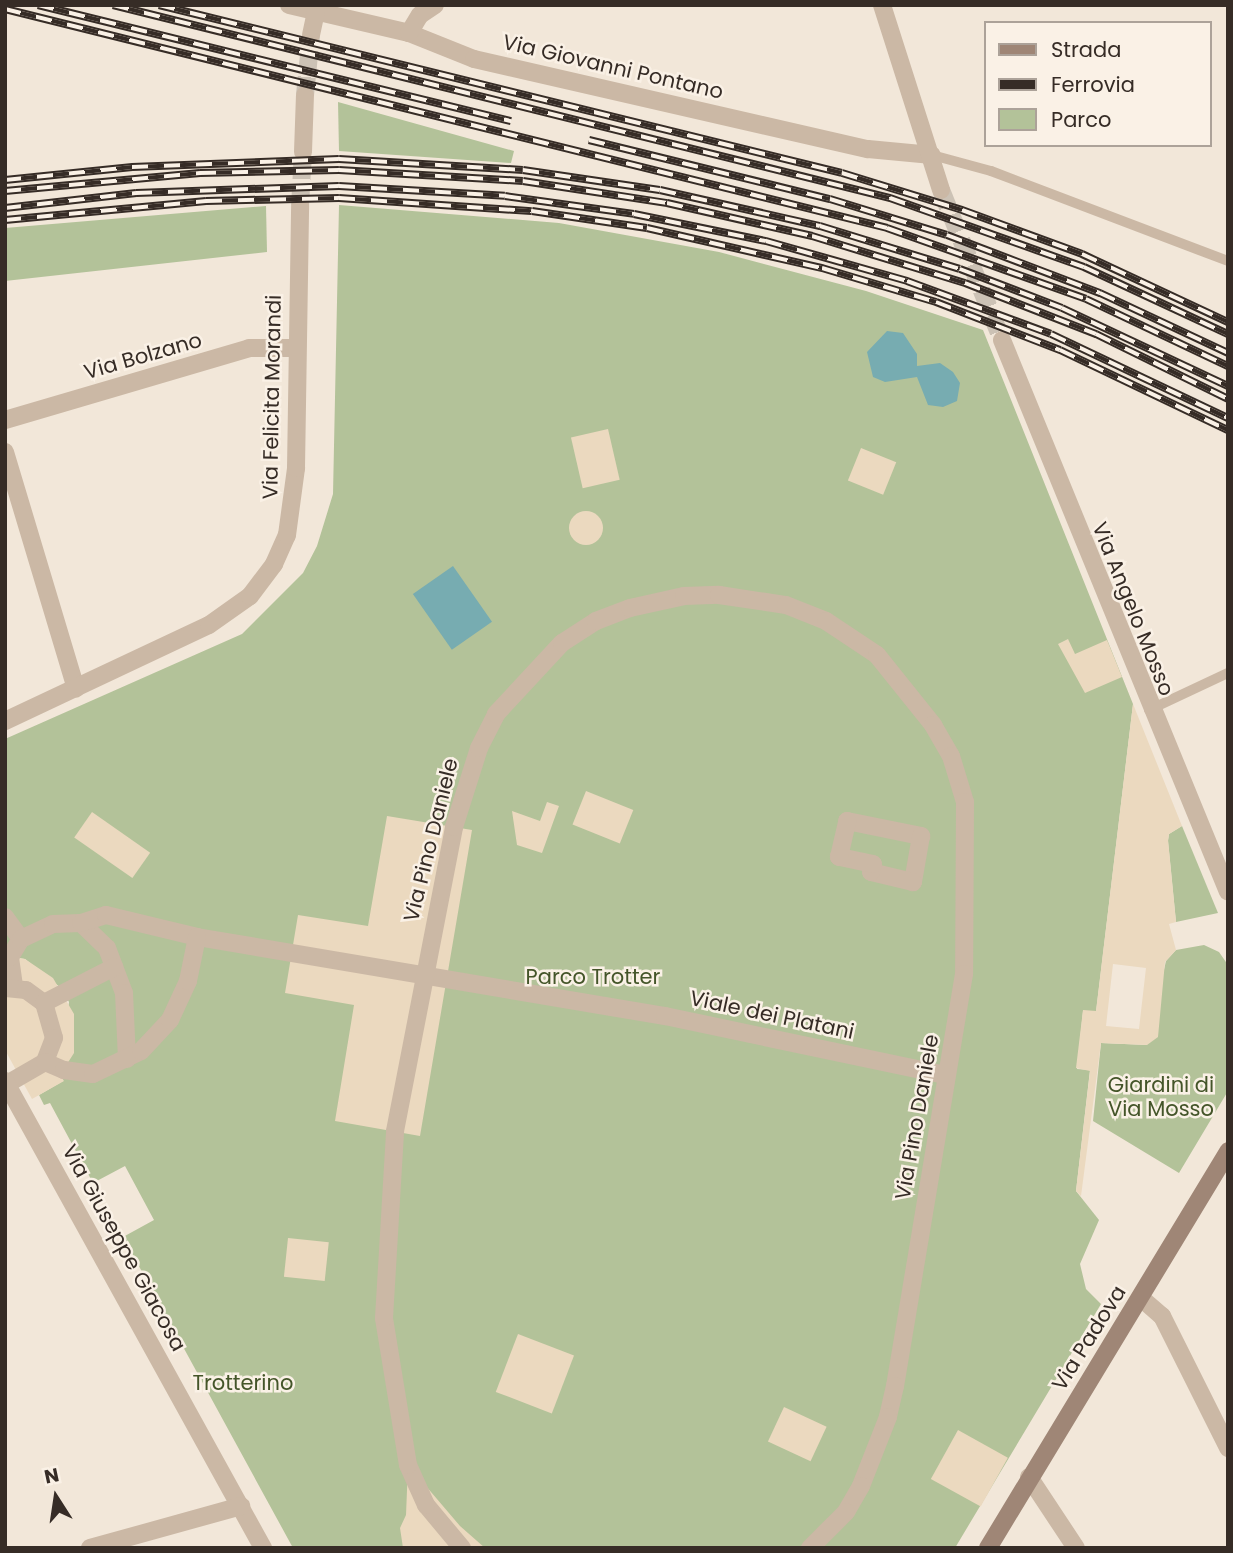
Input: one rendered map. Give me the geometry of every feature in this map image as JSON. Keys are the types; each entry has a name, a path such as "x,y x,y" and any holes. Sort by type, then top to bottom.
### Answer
{"street":[{"name":"Via Giovanni Pontano","path":"289,5 410,33 474,59 868,149 932,155"},
{"path":"410,33 420,15 436,5"},
{"path":"882,5 941,190"},
{"path":"311,35 316,12"},
{"path":"303,152 304,95"},
{"name":"Via Felicita Morandi","path":"5,721 220,619 266,578 285,541 293,507 300,206"},
{"name":"Via Angelo Mosso","path":"1002,340 1149,710 1228,892"},
{"name":"Via Bolzano","path":"5,421 249,348 296,348"},
{"path":"5,452 76,689"},
{"name":"Via Pino Daniele","path":"462,1548 426,1506 408,1465 384,1318 395,1131 422,975 464,789 491,725 515,689 562,643 608,615 684,596 751,597 826,621 877,655 933,725 951,756 965,802 964,974 888,1418 846,1512 810,1548"},
{"path":"847,821 918,836 923,841 913,882 872,872 873,864 839,857 847,821"},
{"name":"Viale dei Platani","path":"81,923 106,915 197,937 665,1016 946,1075"},
{"path":"5,917 21,939"},
{"path":"6,1083 45,1062 54,1038 44,1003 10,987 10,957 21,939 53,924 81,923 107,948 124,993 127,1059"},
{"path":"45,1062 64,1070 93,1074 141,1051 170,1020 188,981 197,937"},
{"path":"44,1003 114,967"},
{"name":"Via Giuseppe Giacosa","path":"6,1083 263,1548"},
{"name":"Via Padova","path":"988,1548 1228,1151"},
{"path":"1141,1298 1161,1316 1228,1448"},
{"path":"1029,1477 1076,1548"},
{"path":"90,1548 241,1506"}],"lane":[{"path":"932,155 991,171 1228,261"},
{"path":"1149,710 1228,673"}],"green space":[{"path":"338,102 514,151 511,163 339,151"},
{"name":"Parco Trotter","path":"339,205 559,223 719,252 866,291 983,330 1133,704 1096,1012 1083,1011 1077,1069 1090,1070 1076,1191 1099,1220 1080,1264 1086,1289 1101,1304 955,1548 293,1548 123,1237 154,1220 125,1166 93,1183 50,1103 44,1105 39,1095 63,1081 60,1075 69,1002 61,988 25,959 5,956 5,739 242,634 303,573 317,546 333,494"},
{"path":"266,206 267,252 5,281 5,228"},
{"path":"1182,826 1218,913 1176,922 1168,841 1169,834"},
{"name":"Giardini di Via Mosso","path":"1204,945 1219,952 1228,965 1228,1091 1179,1173 1093,1121 1101,1043 1147,1045 1166,961 1176,950"}],"shaded area":[{"path":"608,429 620,480 583,488 571,438"},
{"path":"861,448 896,462 883,495 848,480"},
{"path":"586,511 598,516 603,528 598,540 586,545 574,540 569,528 574,516"},
{"path":"1068,639 1075,654 1107,640 1122,677 1085,693 1058,644"},
{"path":"1133,704 1182,826 1169,834 1168,840 1176,922 1169,924 1176,950 1165,962 1158,1037 1147,1045 1101,1043 1081,1196 1076,1191 1090,1071 1076,1068 1083,1010 1096,1011","holes":["1113,964 1146,968 1139,1029 1106,1026"]},
{"path":"586,791 633,810 620,843 573,824"},
{"path":"547,802 559,806 542,853 517,845 512,811 540,821"},
{"path":"92,812 150,853 132,878 74,837"},
{"path":"387,816 472,830 420,1136 335,1121 354,1005 285,993 298,915 368,926"},
{"path":"5,956 25,959 53,978 74,1014 74,1053 60,1075 64,1081 32,1099 5,1050"},
{"path":"288,1238 329,1242 325,1281 284,1277"},
{"path":"518,1334 574,1356 552,1413 496,1392"},
{"path":"784,1407 827,1427 811,1461 768,1441"},
{"path":"958,1430 1008,1458 981,1507 931,1479"},
{"path":"408,1465 460,1526 485,1548 403,1548 400,1528 406,1515"}],"water":[{"path":"887,331 903,333 917,354 917,366 940,363 953,372 960,383 957,401 943,407 928,405 917,377 885,382 873,377 867,352"},
{"path":"453,566 492,622 452,650 413,594"}],"tunnel":[{"path":"305,95 311,35"},
{"path":"300,206 303,152"},
{"path":"941,190 1002,340"}],"railway":[{"path":"38,5 511,121"},
{"path":"113,5 890,198 1084,267 1228,334"},
{"path":"159,5 842,173 962,210 1082,254 1228,322"},
{"path":"5,9 887,228 1086,299 1228,366"},
{"path":"589,140 830,199 947,235 1100,293 1228,353"},
{"path":"5,180 132,167 339,159 523,170 660,190 820,226 960,269 1062,308 1228,386"},
{"path":"5,191 200,173 339,170 523,181 667,203 812,236 965,283 1096,334 1228,399"},
{"path":"5,208 136,193 339,186 505,196 634,214 766,241 907,281 1051,334 1228,418"},
{"path":"5,220 206,201 339,198 532,211 647,228 822,268 936,302 1060,350 1228,430"}],"park label":[{"name":"Trotterino","path":"243,1383"}]}
